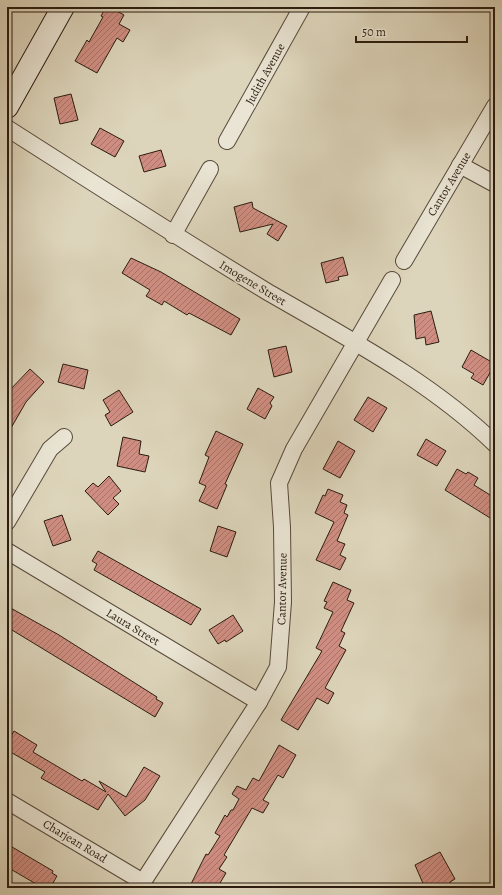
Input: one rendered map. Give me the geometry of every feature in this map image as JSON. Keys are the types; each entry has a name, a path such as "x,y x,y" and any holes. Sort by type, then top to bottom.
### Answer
{"street":[{"path":"7,107 63,7"},
{"name":"Judith Avenue","path":"227,141 302,7"},
{"name":"Cantor Avenue","path":"404,261 495,106"},
{"name":"Imogene Street","path":"7,128 173,235 354,343 443,400 495,444"},
{"path":"460,164 495,184"},
{"path":"173,235 210,170"},
{"name":"Cantor Avenue","path":"141,885 259,702 278,667 283,602 282,527 279,483 294,449 354,343 392,280"},
{"path":"7,522 50,449 64,438"},
{"name":"Laura Street","path":"7,551 259,702"},
{"name":"Charjean Road","path":"7,801 141,885"}],"building":[{"path":"106,7 110,7 124,15 119,24 130,30 123,42 117,38 97,73 75,61 87,40 89,42 103,17 101,16"},
{"path":"71,94 78,120 60,124 54,98"},
{"path":"100,128 124,141 115,157 91,144"},
{"path":"161,150 166,166 144,172 139,156"},
{"path":"252,202 253,208 287,226 278,241 267,234 273,224 240,232 234,207"},
{"path":"343,257 348,275 338,277 339,280 326,283 321,263"},
{"path":"131,258 161,272 240,319 231,335 189,313 187,315 164,301 162,305 146,296 150,290 122,273"},
{"path":"431,311 439,342 426,345 425,337 416,339 414,315"},
{"path":"286,346 292,372 274,377 268,350"},
{"path":"471,350 495,364 483,385 471,378 474,374 462,367"},
{"path":"63,364 88,370 84,389 58,382"},
{"path":"30,369 44,382 26,402 7,435 7,393"},
{"path":"258,388 274,397 270,403 272,406 265,419 247,409"},
{"path":"119,390 133,412 111,426 105,415 110,412 103,400"},
{"path":"368,397 387,408 373,432 354,420"},
{"path":"216,431 243,444 225,484 227,485 217,509 199,501 206,486 199,483 209,457 205,455"},
{"path":"123,437 141,441 139,454 149,456 145,472 117,466"},
{"path":"426,439 446,451 437,466 417,455"},
{"path":"338,441 355,451 340,478 323,469"},
{"path":"457,469 466,474 468,472 478,478 474,485 495,498 495,521 445,490"},
{"path":"109,476 121,491 113,498 119,504 108,515 85,491 93,483 98,487"},
{"path":"328,489 343,495 340,502 347,505 344,513 348,515 337,541 345,544 340,555 346,558 340,570 316,560 334,522 315,513 323,495 325,496"},
{"path":"62,515 71,540 53,546 44,521"},
{"path":"218,526 236,532 227,557 210,551"},
{"path":"98,551 201,609 191,625 94,570 97,564 92,561"},
{"path":"333,582 351,590 347,600 354,603 341,631 345,633 339,646 346,650 325,688 334,693 328,704 317,698 298,730 281,720 322,651 316,648 333,612 324,608 327,602 324,601"},
{"path":"7,606 59,635 157,697 156,699 163,703 155,717 7,627"},
{"path":"233,615 243,631 226,642 225,640 218,644 209,630"},
{"path":"14,731 37,745 33,752 82,781 84,779 106,792 99,781 126,797 144,767 160,776 145,800 125,816 108,794 98,810 41,778 45,772 7,750 7,743"},
{"path":"279,745 296,755 283,778 278,775 263,800 269,803 263,813 252,808 224,855 227,857 219,869 226,873 217,888 189,888 206,854 208,855 220,836 215,833 225,815 227,817 239,799 232,794 237,786 246,790 253,778 259,781"},
{"path":"7,844 53,871 52,873 57,876 50,888 43,888 7,867"},
{"path":"440,852 455,879 450,882 451,885 444,888 425,888 415,865"}]}
